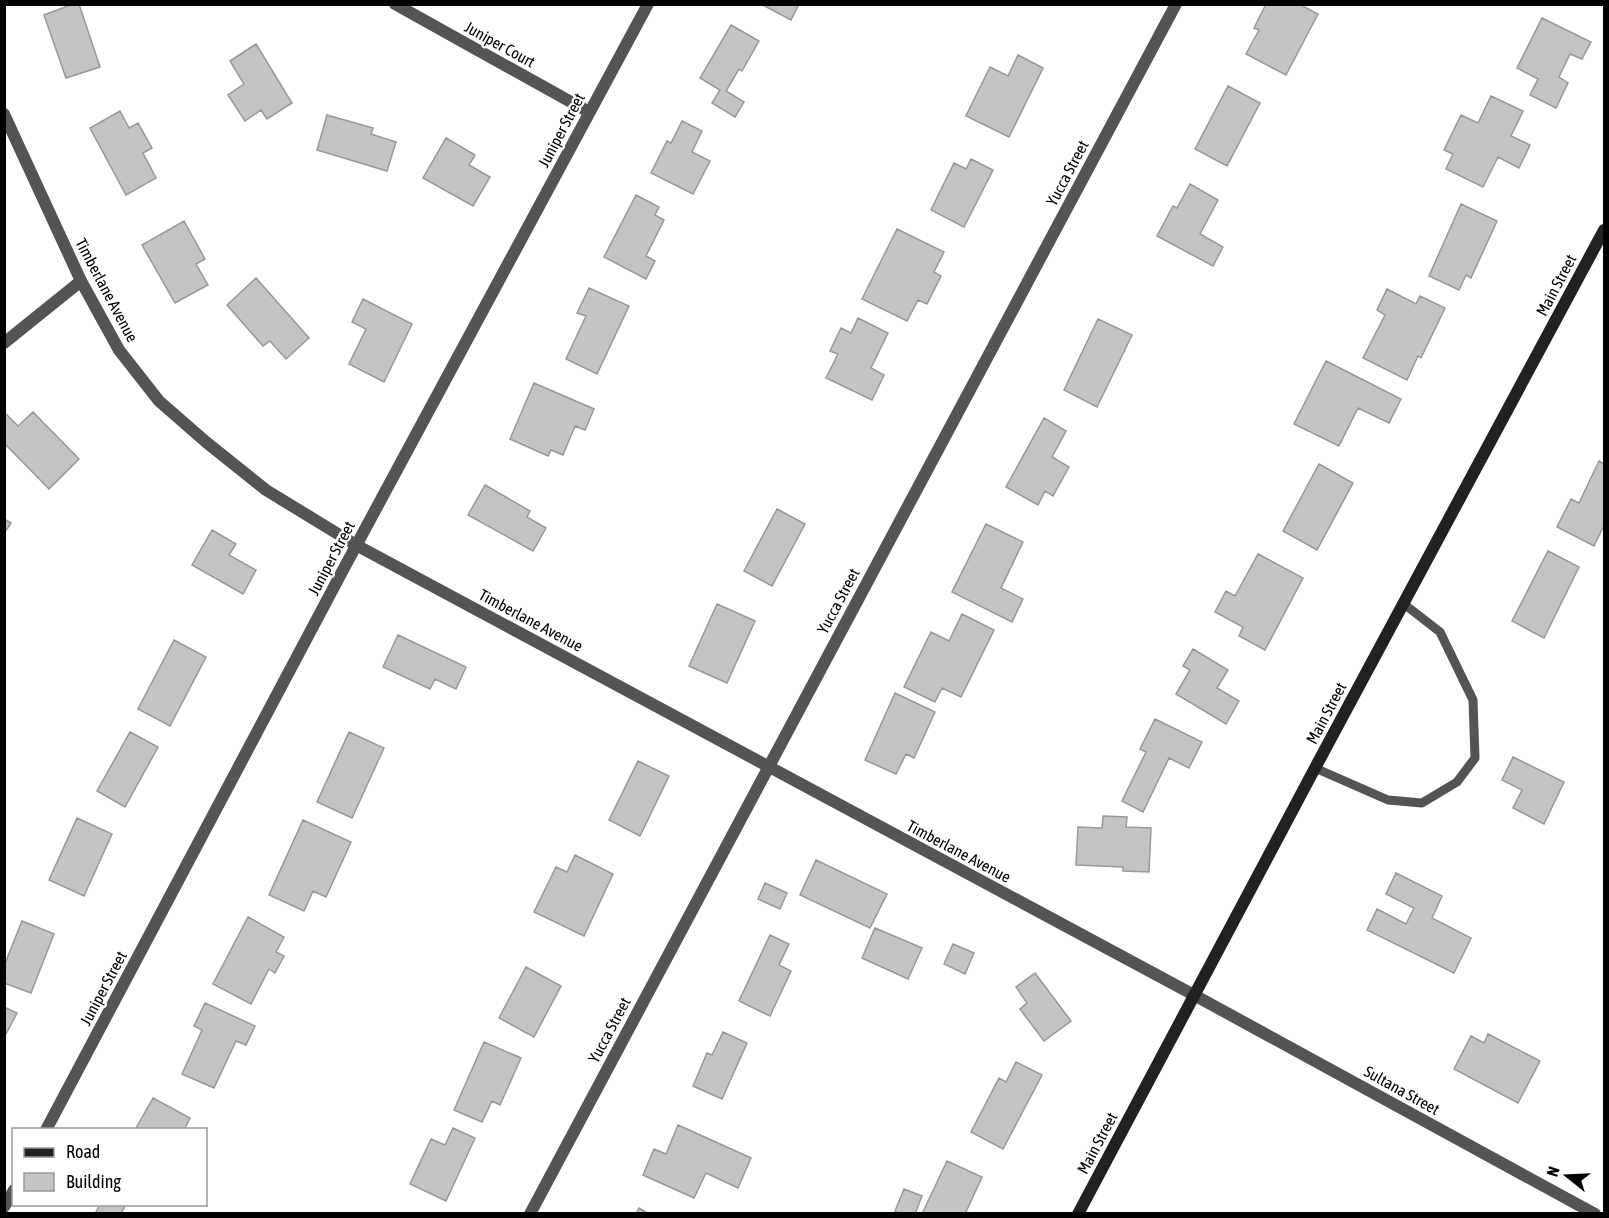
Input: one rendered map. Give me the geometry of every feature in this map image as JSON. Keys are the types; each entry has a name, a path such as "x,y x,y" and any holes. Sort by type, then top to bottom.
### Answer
{"main road":[{"name":"Main Street","path":"1078,1214 1605,230"}],"street":[{"name":"Juniper Court","path":"395,4 589,112"},
{"name":"Juniper Street","path":"47,1128 356,545 648,4"},
{"name":"Yucca Street","path":"530,1214 1176,4"},
{"name":"Timberlane Avenue","path":"4,114 81,281 119,350 159,401 266,490 356,545 1194,995"},
{"path":"4,343 81,281"},
{"name":"Sultana Street","path":"1194,995 1594,1214"},
{"path":"4,1207 12,1193"}],"lane":[{"path":"1315,768 1388,800 1422,803 1457,782 1475,758 1473,700 1440,632 1404,604"}],"building":[{"path":"79,4 100,67 66,78 44,15"},
{"path":"761,4 799,4 791,20"},
{"path":"1266,4 1299,4 1318,14 1286,75 1246,54 1259,30 1254,28"},
{"path":"1542,18 1591,42 1582,59 1570,54 1559,77 1568,83 1556,108 1530,95 1538,79 1517,68"},
{"path":"731,25 759,41 742,71 739,69 726,91 744,102 735,117 712,103 720,90 700,78"},
{"path":"256,44 292,103 267,119 261,110 245,121 228,95 244,84 230,61"},
{"path":"1018,55 1043,68 1009,137 966,116 990,67 1008,76"},
{"path":"1228,86 1260,103 1227,166 1195,149"},
{"path":"1491,96 1523,111 1511,136 1530,145 1519,168 1498,157 1483,187 1446,169 1453,154 1444,150 1461,115 1478,123"},
{"path":"120,111 129,128 138,123 152,148 143,153 156,178 126,195 90,128"},
{"path":"327,115 373,128 371,134 396,142 387,171 317,150"},
{"path":"682,121 702,131 692,152 710,161 693,194 651,173 667,141 671,143"},
{"path":"446,138 475,155 469,165 490,177 473,206 423,178"},
{"path":"971,159 993,170 964,227 931,210 954,163 966,169"},
{"path":"1190,184 1218,200 1200,234 1223,247 1213,266 1157,236 1173,206 1177,208"},
{"path":"636,195 659,207 655,215 664,220 646,256 655,261 646,279 604,257"},
{"path":"1461,204 1497,221 1471,278 1466,275 1459,290 1429,276"},
{"path":"184,221 205,259 196,264 208,285 175,303 142,245"},
{"path":"897,229 944,252 934,272 941,276 927,304 918,300 907,321 862,299"},
{"path":"256,278 309,338 286,359 270,341 263,346 227,305"},
{"path":"589,288 629,306 597,374 566,359 586,316 577,313"},
{"path":"1387,289 1416,304 1420,296 1445,308 1421,358 1418,356 1407,380 1363,358 1385,315 1377,310"},
{"path":"363,299 412,324 384,382 349,364 366,329 352,322"},
{"path":"858,318 888,333 871,368 884,375 872,400 826,378 838,354 830,351 841,328 851,333"},
{"path":"1098,319 1132,335 1097,407 1064,390"},
{"path":"1326,361 1401,399 1389,423 1358,408 1339,446 1294,424"},
{"path":"534,383 594,409 585,430 575,426 563,455 551,450 548,456 510,439"},
{"path":"4,412 18,426 33,412 79,459 49,489 4,443"},
{"path":"1044,418 1066,431 1052,457 1069,467 1053,496 1045,491 1038,505 1006,487"},
{"path":"1599,461 1604,464 1604,525 1594,546 1557,527 1571,499 1579,503"},
{"path":"1319,464 1353,483 1317,550 1283,531"},
{"path":"485,485 530,511 527,517 546,528 533,551 468,515"},
{"path":"777,509 805,524 772,586 744,571"},
{"path":"4,519 11,523 4,534"},
{"path":"986,524 1023,542 1001,588 1023,599 1012,622 952,592"},
{"path":"212,530 236,544 229,555 256,570 243,594 192,565"},
{"path":"1548,551 1579,567 1544,638 1512,621"},
{"path":"1258,554 1303,578 1265,650 1239,636 1243,627 1215,612 1226,591 1235,596"},
{"path":"717,604 755,621 727,683 689,666"},
{"path":"962,614 994,630 961,697 942,688 935,702 904,687 931,632 949,641"},
{"path":"398,635 466,667 456,689 435,679 430,689 383,667"},
{"path":"174,640 206,657 170,726 138,709"},
{"path":"1193,649 1228,670 1217,688 1239,701 1226,724 1176,694 1190,670 1183,666"},
{"path":"895,693 935,712 914,758 906,754 896,774 865,760"},
{"path":"1155,719 1202,742 1189,768 1169,758 1143,812 1122,801 1146,752 1140,749"},
{"path":"130,732 158,747 125,807 97,791"},
{"path":"349,732 384,748 352,818 317,802"},
{"path":"1513,757 1564,782 1544,824 1513,808 1522,790 1502,780"},
{"path":"638,761 669,776 640,836 609,820"},
{"path":"1103,816 1127,817 1126,827 1151,828 1149,872 1123,871 1123,867 1076,865 1078,827 1102,828"},
{"path":"77,818 112,834 84,896 49,880"},
{"path":"303,820 351,842 326,897 313,891 304,911 269,895"},
{"path":"575,855 613,874 584,936 534,912 556,867 567,872"},
{"path":"816,860 887,894 870,928 800,895"},
{"path":"1396,873 1442,896 1432,918 1471,938 1454,973 1367,930 1377,909 1406,924 1414,908 1386,894"},
{"path":"765,883 787,893 780,909 758,899"},
{"path":"248,917 284,937 276,952 284,956 275,973 269,969 251,1004 213,984"},
{"path":"22,921 54,934 31,993 4,983 4,966"},
{"path":"875,928 922,948 908,979 862,958"},
{"path":"770,935 789,944 779,965 791,971 770,1016 739,1001"},
{"path":"953,944 974,953 965,974 944,964"},
{"path":"526,967 561,986 534,1037 499,1018"},
{"path":"1035,973 1071,1021 1044,1041 1020,1009 1027,1003 1016,987"},
{"path":"205,1003 255,1026 246,1045 236,1041 214,1088 182,1074 202,1030 194,1026"},
{"path":"4,1007 17,1013 4,1038"},
{"path":"723,1032 747,1043 722,1099 693,1086 707,1053 712,1055"},
{"path":"1488,1034 1540,1061 1518,1103 1454,1069 1471,1036 1484,1043"},
{"path":"484,1042 521,1058 500,1105 492,1101 482,1122 454,1110"},
{"path":"1016,1062 1042,1075 1003,1149 971,1132 999,1078 1006,1082"},
{"path":"153,1098 190,1118 185,1128 136,1128"},
{"path":"678,1125 751,1158 738,1188 706,1173 694,1198 643,1175 654,1149 666,1154"},
{"path":"453,1128 475,1138 446,1201 410,1184 431,1139 445,1145"},
{"path":"947,1161 982,1177 965,1214 922,1214"},
{"path":"904,1189 922,1196 915,1214 902,1214 895,1211"},
{"path":"99,1206 125,1206 121,1214 95,1214"},
{"path":"639,1208 649,1214 636,1214"}]}
